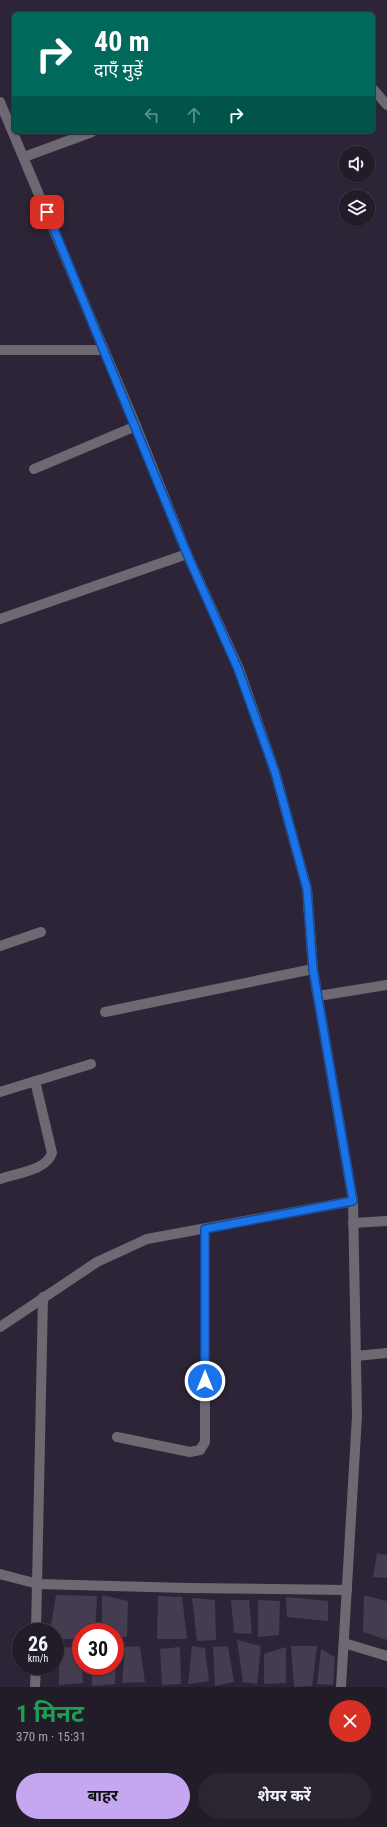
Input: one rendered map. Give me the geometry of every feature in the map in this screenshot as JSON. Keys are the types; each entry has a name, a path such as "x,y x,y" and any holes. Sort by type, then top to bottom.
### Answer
{"street":[{"path":"375,91 387,104"},
{"path":"0,102 12,130"},
{"path":"14,134 136,426 187,554 238,669 275,772 307,889 313,969 353,1201 357,1416 341,1687"},
{"path":"24,157 87,134"},
{"path":"0,350 104,350"},
{"path":"34,469 136,426"},
{"path":"0,619 187,554"},
{"path":"0,946 41,932"},
{"path":"105,1012 313,969"},
{"path":"318,996 387,985"},
{"path":"0,1092 91,1064"},
{"path":"0,1179 42,1165 50,1160 52,1153 35,1081"},
{"path":"0,1327 97,1262 146,1239 353,1201"},
{"path":"353,1223 387,1221"},
{"path":"117,1437 190,1452 200,1450 205,1442 205,1229"},
{"path":"36,1623 43,1297"},
{"path":"356,1356 387,1353"},
{"path":"0,1574 38,1584 347,1590"},
{"path":"344,1643 387,1656"},
{"path":"35,1687 36,1675"}],"building":[{"path":"377,1553 387,1555 387,1578 373,1577"},
{"path":"56,1595 97,1596 96,1623 72,1623 72,1639 64,1639 64,1623 51,1623"},
{"path":"102,1595 128,1601 127,1637 124,1637 124,1623 102,1623"},
{"path":"364,1595 387,1601 387,1640 363,1632"},
{"path":"158,1596 182,1597 187,1639 157,1639"},
{"path":"286,1597 328,1601 328,1621 287,1617"},
{"path":"192,1598 215,1600 216,1640 197,1641"},
{"path":"231,1600 249,1600 252,1634 234,1633"},
{"path":"258,1600 280,1601 279,1635 258,1637"},
{"path":"237,1640 261,1646 257,1684 243,1682"},
{"path":"140,1646 145,1682 122,1683 123,1675 124,1675 125,1647"},
{"path":"192,1646 205,1648 209,1681 188,1684"},
{"path":"228,1646 234,1682 215,1686 213,1647"},
{"path":"291,1646 317,1646 312,1686 294,1687"},
{"path":"64,1647 72,1648 72,1675 83,1675 83,1683 59,1685 59,1675 64,1675"},
{"path":"180,1647 181,1684 162,1685 160,1649"},
{"path":"286,1647 286,1683 264,1684 264,1654"},
{"path":"321,1649 335,1657 333,1685 317,1684"},
{"path":"92,1675 116,1675 115,1684 92,1686"}],"route":[{"path":"47,212 136,426 187,554 238,669 275,772 307,889 313,969 353,1201 205,1229 205,1381"}]}
